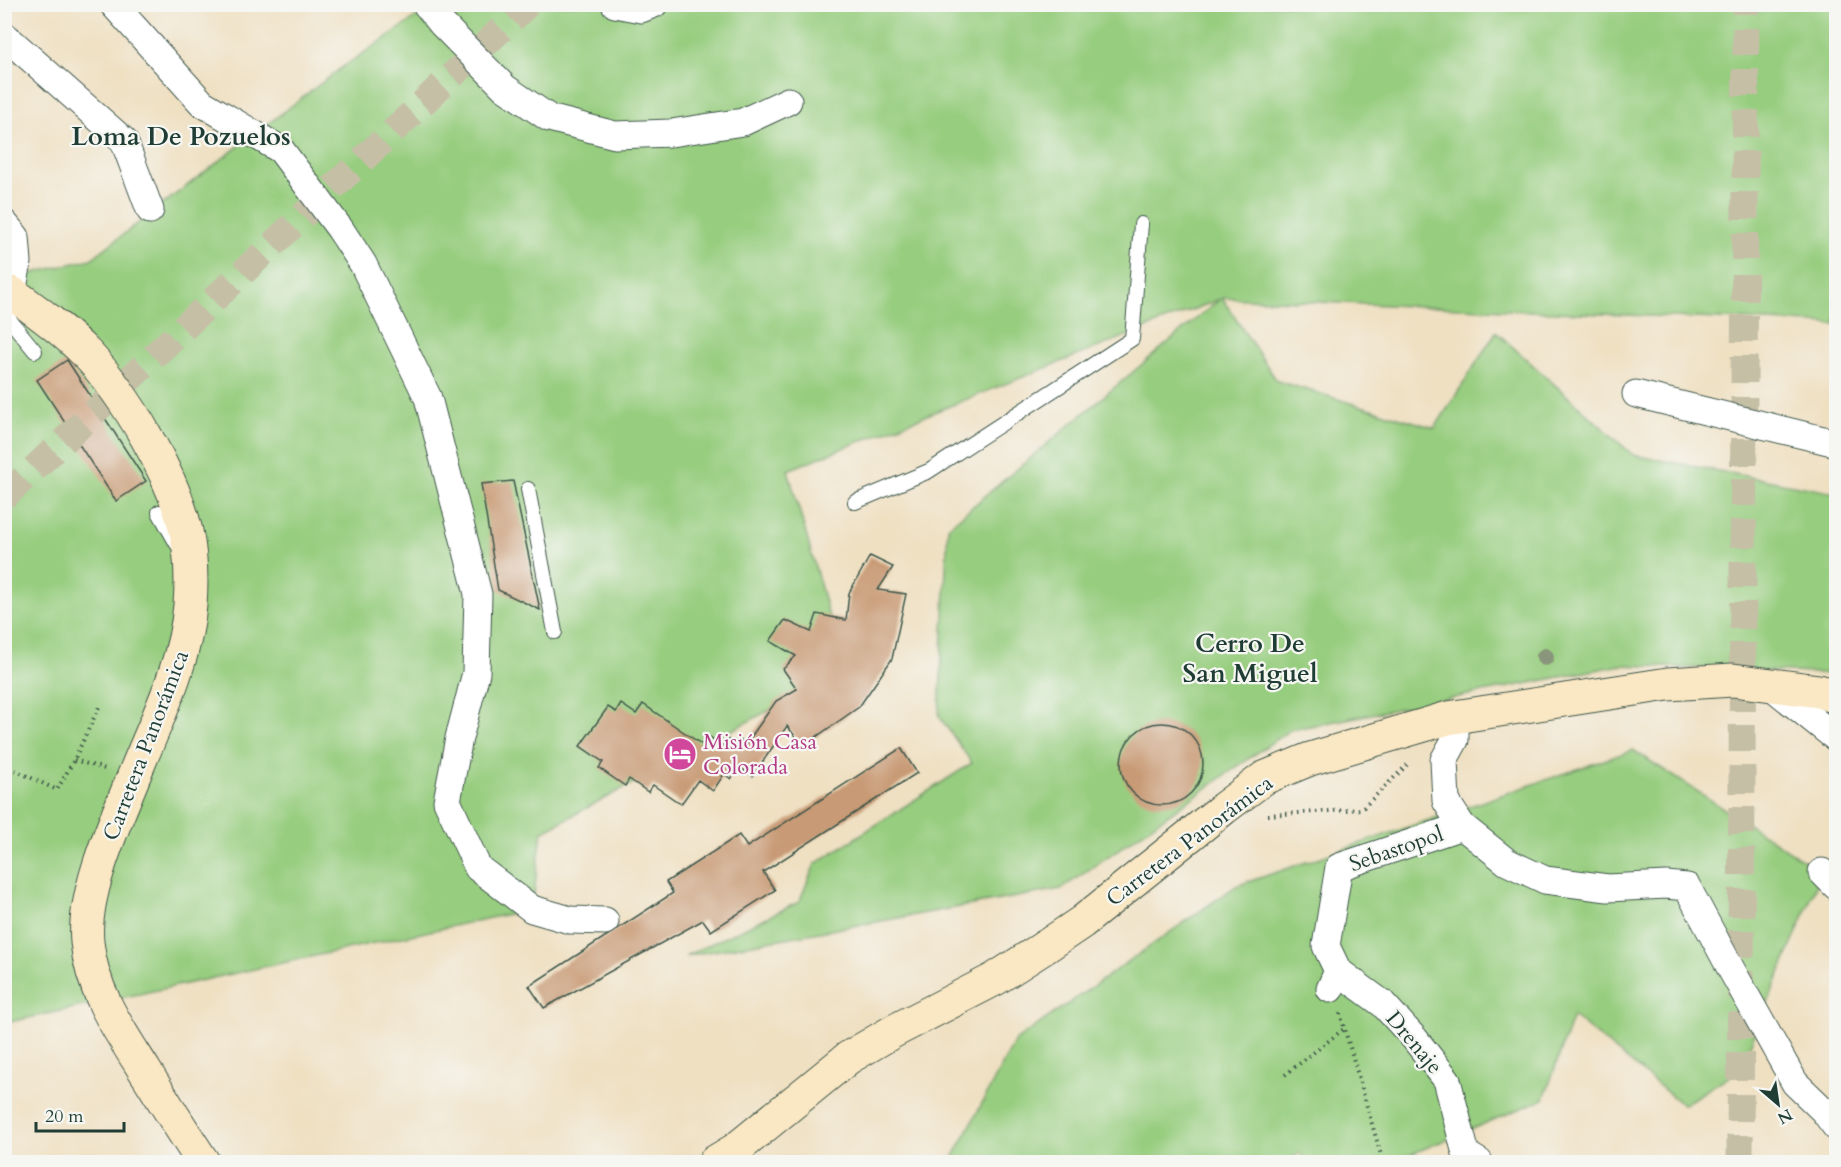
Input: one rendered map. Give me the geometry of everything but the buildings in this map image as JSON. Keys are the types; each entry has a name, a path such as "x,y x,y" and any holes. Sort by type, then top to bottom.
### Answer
{"street":[{"path":"113,4 202,103 281,150 363,264 428,398 478,594 476,672 459,738 447,801 478,868 487,875 532,909 570,920 605,921"},
{"path":"426,4 442,24 505,88 549,118 615,135 671,133 743,122 788,101"},
{"path":"615,4 641,9 654,4"},
{"path":"4,35 124,141 150,210"},
{"path":"4,223 16,237 18,262 7,299"},
{"name":"Carretera Panorámica","path":"7,299 53,323 86,353 115,389 140,425 173,493 186,531 191,566 190,606 184,643 174,675 108,841 87,916 87,942 92,971 104,1005 203,1162"},
{"path":"1636,394 1836,443"},
{"name":"Carretera Panorámica","path":"715,1162 735,1150 848,1058 894,1031 995,979 1082,922 1264,778 1310,759 1455,717 1668,684 1733,681 1831,693"},
{"path":"1770,685 1836,738"},
{"name":"Sebastopol","path":"1334,980 1326,946 1339,867 1462,826 1446,801 1444,760 1455,740 1455,717"},
{"path":"1462,826 1507,862 1545,880 1608,888 1666,885 1687,887 1795,1083 1823,1110 1836,1127"},
{"name":"Drenaje","path":"1334,980 1383,1004 1414,1038 1447,1080 1466,1154 1479,1162"}],"lane":[{"path":"855,502 929,471 1132,339 1141,224"},
{"path":"7,299 35,351"},
{"path":"528,489 555,632"},
{"path":"159,512 191,566"}],"path":[{"path":"4,765 57,790 99,707"},
{"path":"1257,816 1362,809 1413,759"},
{"path":"1334,980 1345,1028 1383,1162"},
{"path":"1286,1075 1345,1028"}],"green space":[{"path":"435,5 1836,5 1836,324 1222,298 1277,381 1435,428 1496,332 1633,455 1836,493 1836,674 1621,665 1290,730 1061,889 685,956 799,902 815,864 972,763 939,716 948,527 1220,299 788,470 844,670 542,832 532,909 5,1023 4,280 91,259 341,68"},
{"path":"1633,750 1822,872 1740,1069 1683,1105 1573,1016 1544,1099 1392,1162 1309,1162 1299,1153 1288,1162 951,1162 1015,1041 1236,886"}],"tunnel":[{"path":"4,497 528,4"},
{"path":"1740,1162 1746,4"}],"place":[{"name":"Misión Casa Colorada","path":"680,754"}],"district":[{"name":"Loma De Pozuelos","path":"181,136"},
{"name":"Cerro De San Miguel","path":"1250,658"}]}
